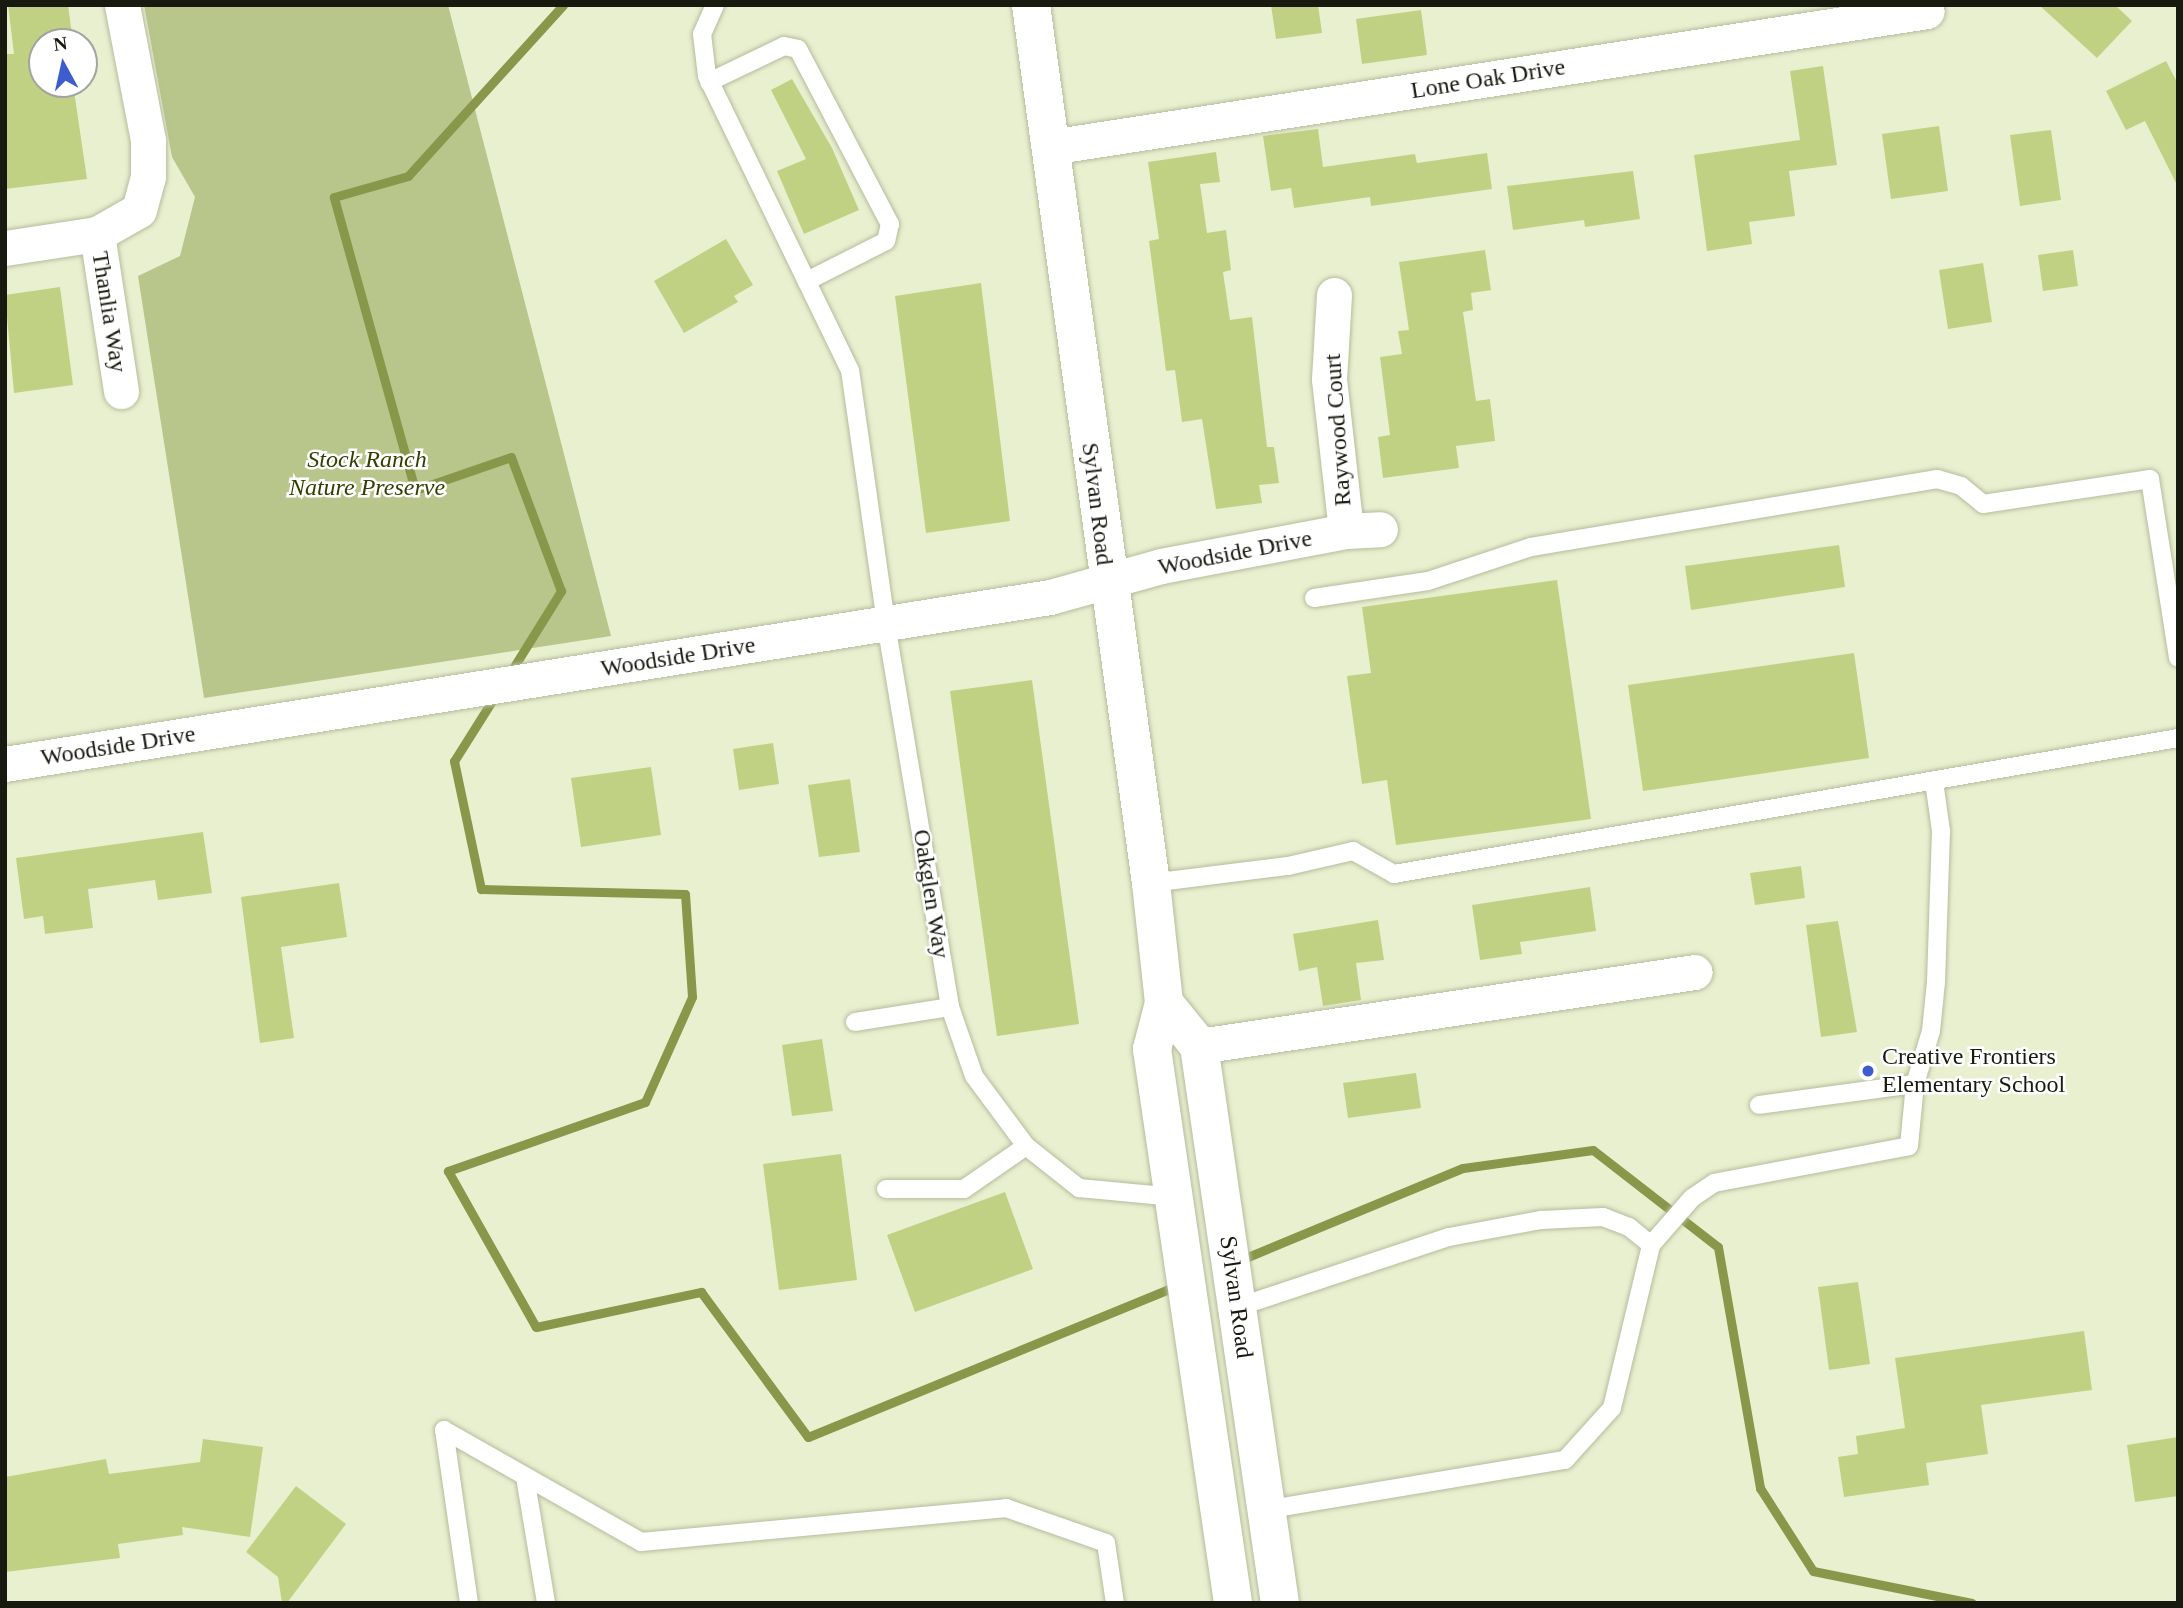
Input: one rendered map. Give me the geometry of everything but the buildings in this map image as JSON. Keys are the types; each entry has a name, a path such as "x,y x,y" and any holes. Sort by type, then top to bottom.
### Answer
{"main road":[{"name":"Sylvan Road","path":"1031,5 1107,582 1151,883 1164,1003 1153,1049 1233,1603"},
{"path":"1164,1003 1199,1046"},
{"name":"Sylvan Road","path":"1199,1046 1280,1603"}],"street":[{"path":"5,248 97,234 139,210 148,177 148,140 122,5"},
{"name":"Lone Oak Drive","path":"1050,147 1927,11"},
{"name":"Thanlia Way","path":"97,234 121,391"},
{"name":"Raywood Court","path":"1334,295 1329,379 1346,531 1380,529"},
{"name":"Woodside Drive","path":"5,764 1050,597 1162,566 1346,531"},
{"path":"1199,1046 1695,972"}],"lane":[{"name":"Oakglen Way","path":"715,5 702,34 702,55 709,82 850,370 886,624 950,1007 974,1076 1026,1146 1079,1188 1175,1197"},
{"path":"709,82 784,46 798,49 890,224 886,241 807,281"},
{"path":"1314,598 1428,581 1531,547 1937,479 1961,486 1983,504 2150,479 2178,658"},
{"path":"1151,883 1288,866 1353,852 1394,874 2178,738"},
{"path":"1265,1510 1565,1460 1612,1408 1651,1245 1690,1201 1714,1183 1909,1146 1915,1084 1931,1031 1936,982 1941,831 1934,780"},
{"path":"855,1022 950,1007"},
{"path":"1759,1105 1915,1084"},
{"path":"886,1189 964,1189 1026,1146"},
{"path":"1236,1296 1436,1240 1541,1220 1603,1217 1629,1227 1651,1245"},
{"path":"469,1603 444,1430 641,1542 1006,1508 1107,1543 1115,1603"},
{"path":"525,1477 546,1603"}],"green space":[{"name":"Stock Ranch Nature Preserve","path":"144,5 448,5 611,636 204,698 138,276 180,256 195,197 172,157"}],"waterway":[{"path":"510,673 561,591 511,457 415,490 334,197 408,176 563,5"},
{"path":"495,696 454,761 481,889 685,894 692,997 645,1102 448,1171 536,1327 701,1292 808,1437 1176,1286"},
{"path":"1238,1261 1463,1168 1593,1150 1718,1247 1760,1488 1813,1571 1972,1603"}],"place":[{"name":"Creative Frontiers Elementary School","path":"1868,1071"}]}
